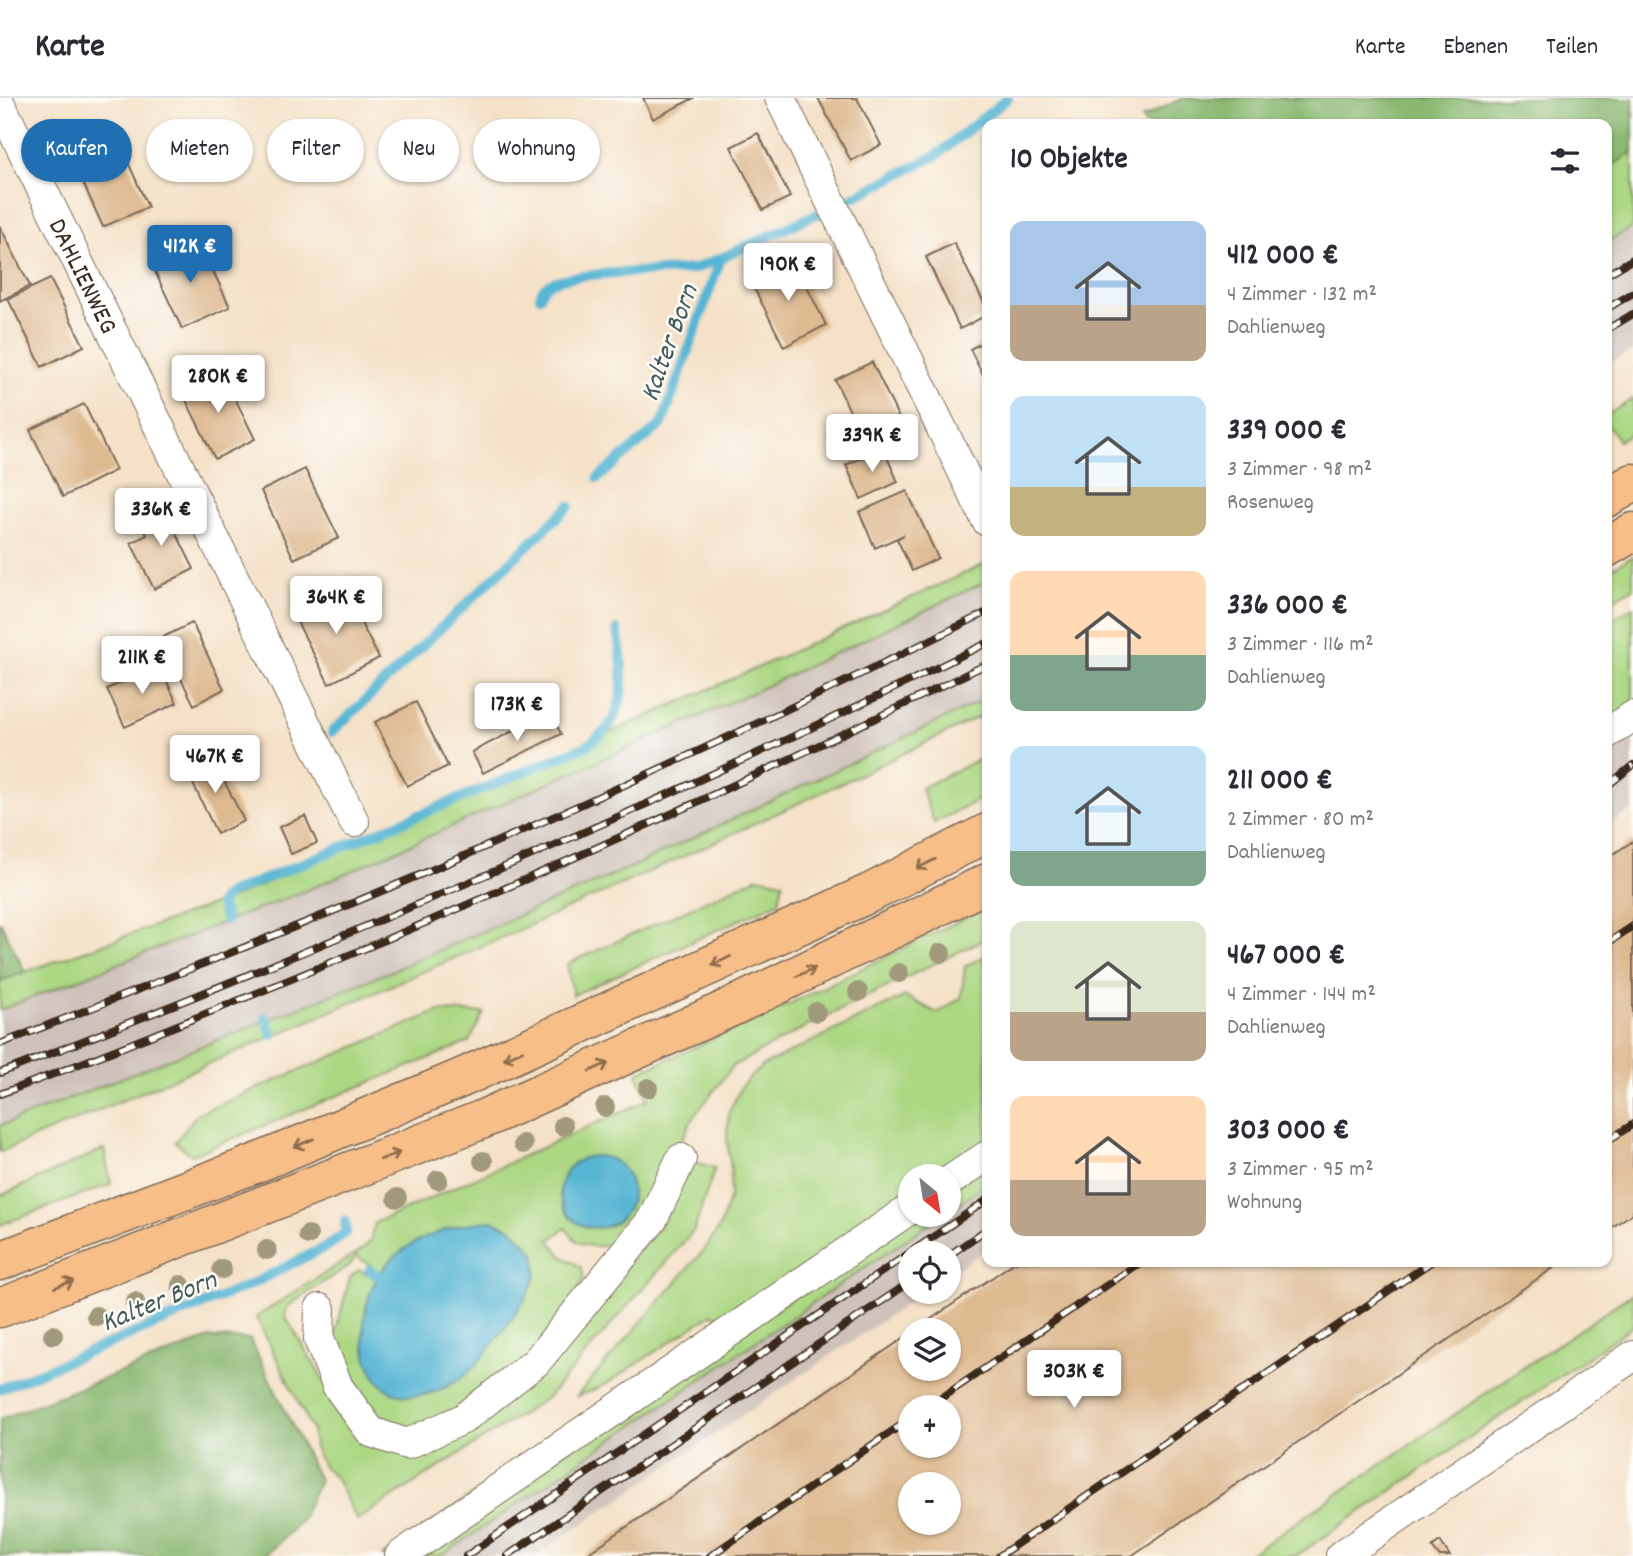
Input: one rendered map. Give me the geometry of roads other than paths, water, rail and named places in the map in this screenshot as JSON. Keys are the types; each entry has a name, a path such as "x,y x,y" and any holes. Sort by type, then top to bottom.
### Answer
{"main road":[{"path":"1612,494 1633,482"},
{"path":"1612,544 1633,532"},
{"path":"0,1261 257,1163 459,1079 870,893 982,836"},
{"path":"0,1308 481,1120 736,1005 982,885"}],"street":[{"path":"780,98 982,511"},
{"name":"DAHLIENWEG","path":"0,104 354,822"},
{"path":"1612,730 1633,716"},
{"path":"320,1309 319,1339 338,1387 371,1432 407,1444 463,1419 536,1362 652,1220 681,1159"},
{"path":"961,1173 982,1159"},
{"path":"400,1556 898,1217"},
{"path":"1341,1556 1633,1356"}],"water":[{"path":"596,1156 610,1159 622,1166 629,1178 632,1192 629,1206 622,1218 610,1225 596,1228 582,1225 570,1218 563,1206 560,1192 563,1178 570,1166 582,1159"},
{"path":"493,1221 511,1228 535,1253 536,1276 526,1297 486,1353 462,1377 439,1390 413,1396 393,1393 379,1381 369,1364 364,1344 364,1321 377,1278 398,1254 428,1236 461,1226"}],"waterway":[{"name":"Kalter Born","path":"852,198 937,155 1008,98"},
{"name":"Kalter Born","path":"598,478 662,424 721,258 819,213"},
{"path":"540,297 546,286 559,280 592,275 694,269 721,258"},
{"name":"Kalter Born","path":"332,732 569,506"},
{"path":"220,904 228,894 589,745 609,726 622,692 617,630"},
{"name":"Kalter Born","path":"222,899 220,904 226,920"},
{"name":"Kalter Born","path":"265,1017 272,1035"},
{"name":"Kalter Born","path":"0,1389 250,1285 331,1244 346,1232 345,1221"},
{"name":"Kalter Born","path":"369,1270 378,1276"}],"railway":[{"path":"1612,271 1633,259"},
{"path":"1612,305 1633,293"},
{"path":"1612,326 1633,314"},
{"path":"0,1044 286,930 524,830 724,739 982,614"},
{"path":"0,1073 251,974 498,870 744,760 982,645"},
{"path":"0,1094 99,1057 446,914 718,793 982,666"},
{"path":"1612,782 1633,765"},
{"path":"1612,940 1633,926"},
{"path":"1612,1138 1633,1124"},
{"path":"466,1556 982,1203"},
{"path":"961,1247 982,1232"},
{"path":"946,1395 1134,1267"},
{"path":"999,1556 1424,1267"},
{"path":"507,1556 898,1290"},
{"path":"710,1556 898,1427"}]}
